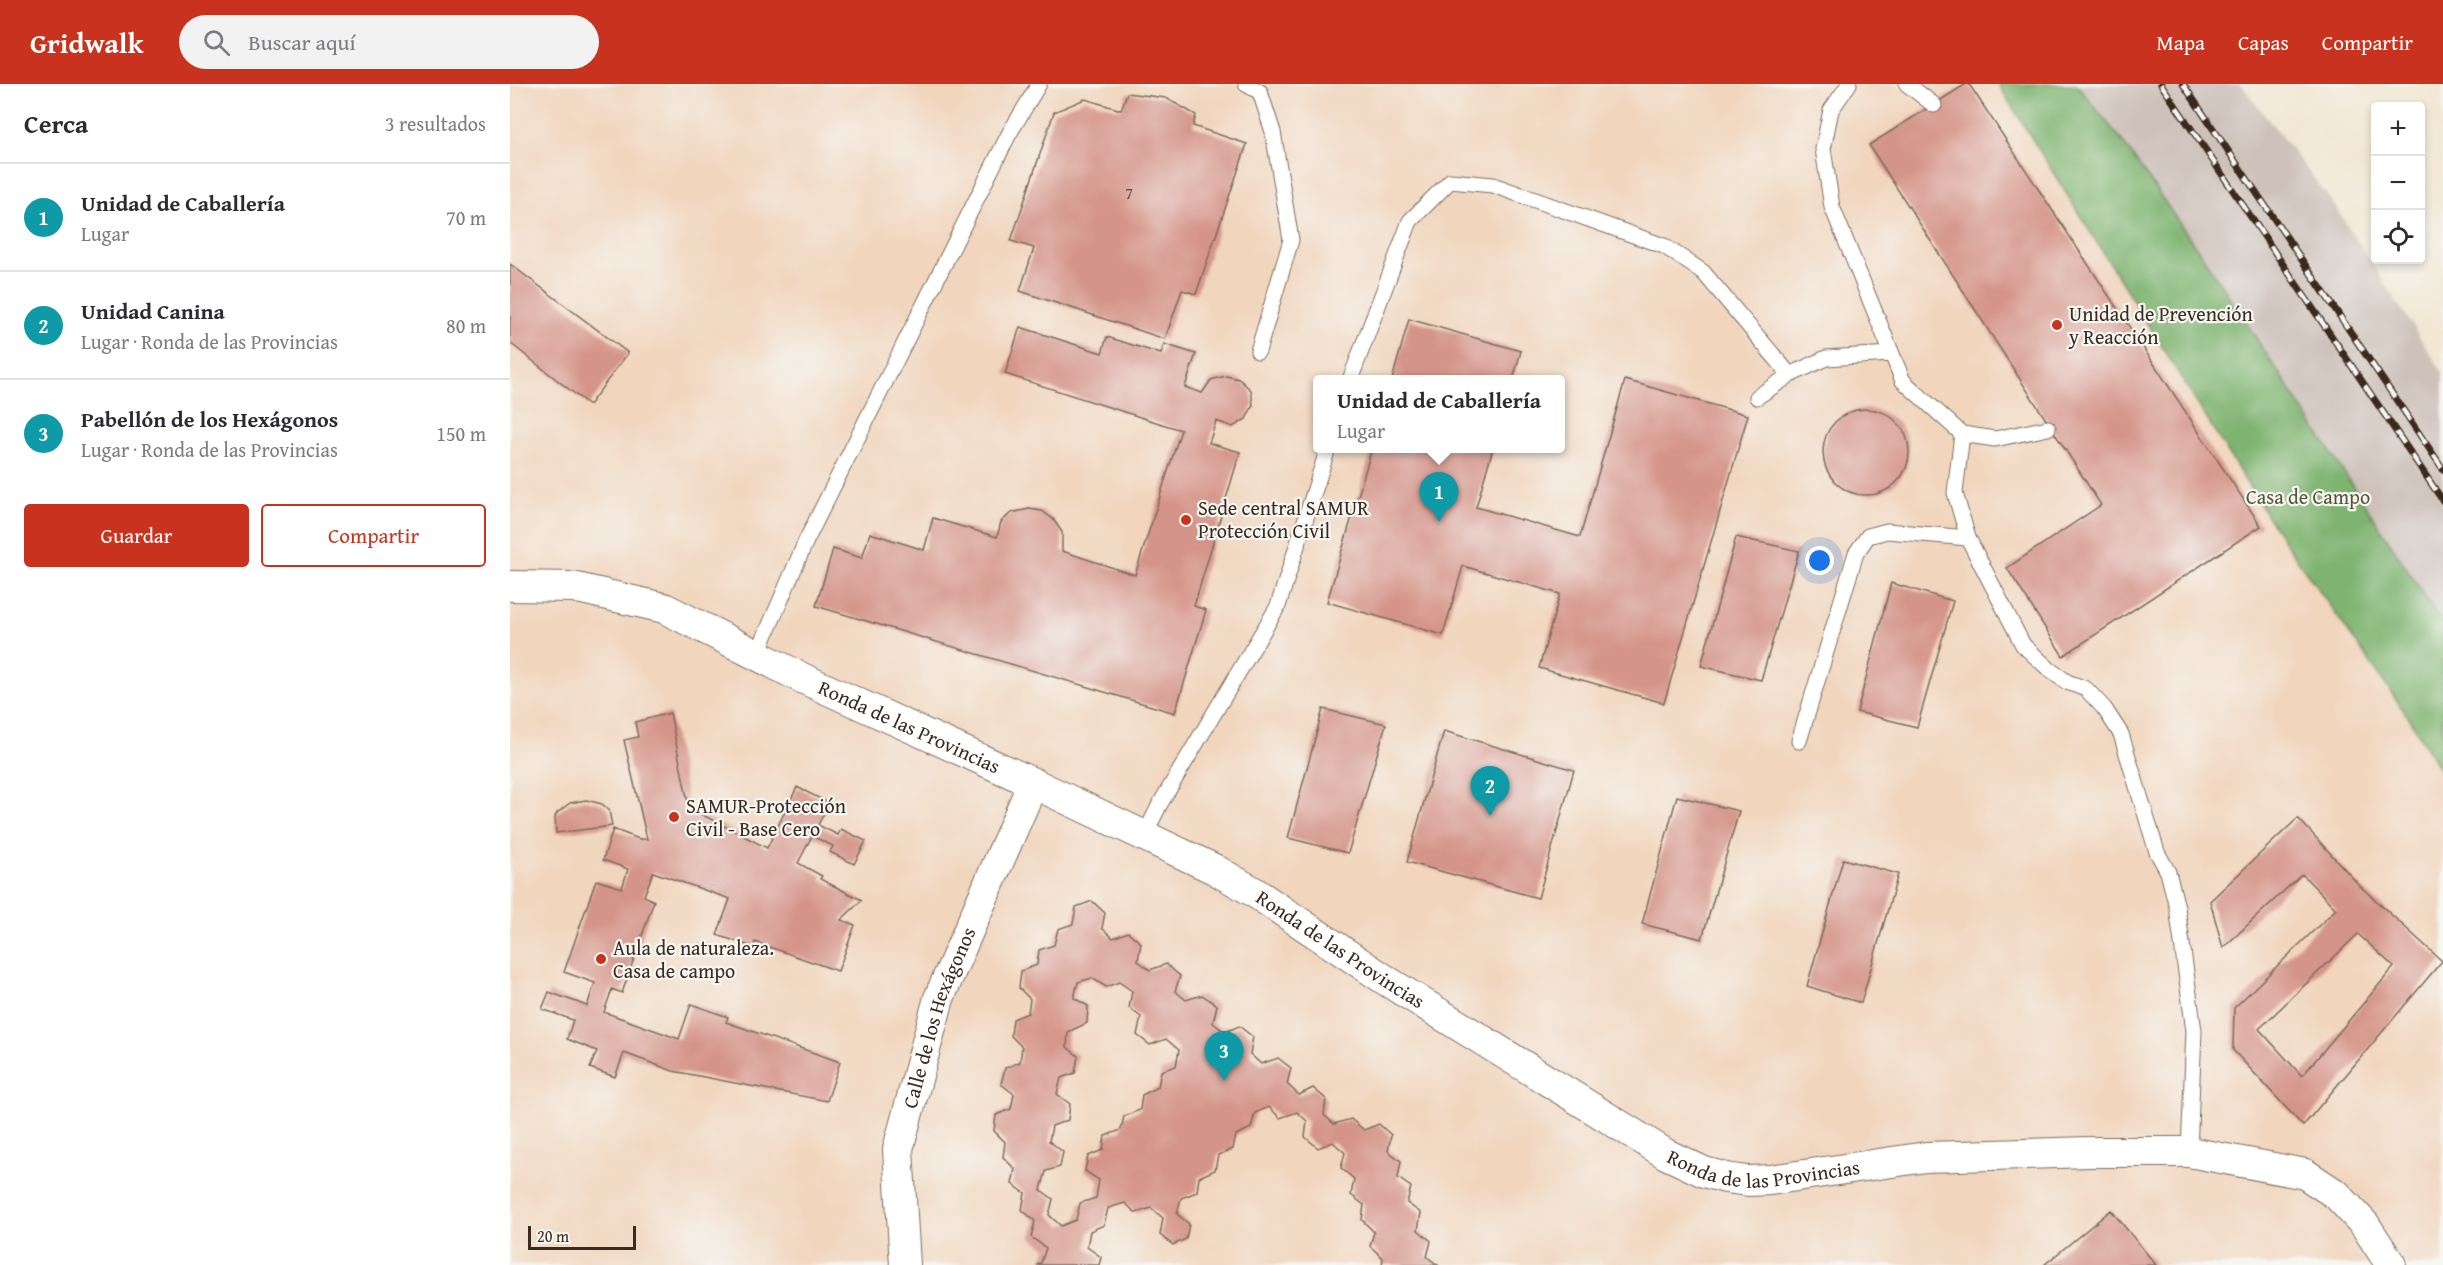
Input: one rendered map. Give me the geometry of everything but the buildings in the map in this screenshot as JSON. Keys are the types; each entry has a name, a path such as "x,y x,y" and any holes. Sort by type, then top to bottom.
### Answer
{"street":[{"name":"Ronda de las Provincias","path":"510,586 573,587 664,608 757,655 1033,783 1234,880 1475,1036 1666,1154 1704,1172 1726,1178 1770,1180 1926,1157 2089,1152 2189,1152 2305,1174 2337,1195 2365,1225 2391,1265"},
{"name":"Calle de los Hexágonos","path":"905,1265 898,1149 939,998 1033,783"}],"lane":[{"path":"757,655 806,541 1009,134 1039,84"},
{"path":"1246,84 1260,92 1273,132 1291,240 1258,351"},
{"path":"1849,84 1831,110 1823,149 1832,207 1903,381 1962,434 1995,439 2048,428"},
{"path":"1907,84 1934,105"},
{"path":"1352,375 1410,221 1450,181 1494,185 1664,246 1703,272 1790,375"},
{"path":"1757,397 1790,375 1826,358 1892,354"},
{"path":"1962,434 1955,494 1968,538 2024,645 2050,670 2067,682 2086,689 2104,708 2121,734 2157,852 2168,872 2177,906 2194,1031 2189,1152"},
{"path":"1144,836 1160,804 1278,606 1326,453"},
{"path":"1799,741 1856,553 1868,536 1887,531 1968,538"}],"shaded area":[{"path":"510,84 1998,84 2273,525 2407,715 2443,775 2443,1265 510,1265"},
{"path":"2076,84 2241,84 2332,202 2443,373 2443,624 2203,257 2120,138"}],"green space":[{"name":"Casa de Campo","path":"1998,84 2076,84 2081,90 2120,138 2203,257 2443,624 2443,775 2407,715 2273,525"}],"railway":[{"path":"2161,84 2443,501"},
{"path":"2183,84 2443,469"}],"place":[{"name":"Unidad de Prevención y Reacción","path":"2057,325"},
{"name":"Sede central SAMUR Protección Civil","path":"1186,520"},
{"name":"Unidad de Caballería","path":"1439,522"},
{"name":"Unidad Canina","path":"1490,816"},
{"name":"SAMUR-Protección Civil - Base Cero","path":"674,817"},
{"name":"Aula de naturaleza. Casa de campo","path":"601,959"},
{"name":"Pabellón de los Hexágonos","path":"1224,1081"}]}
